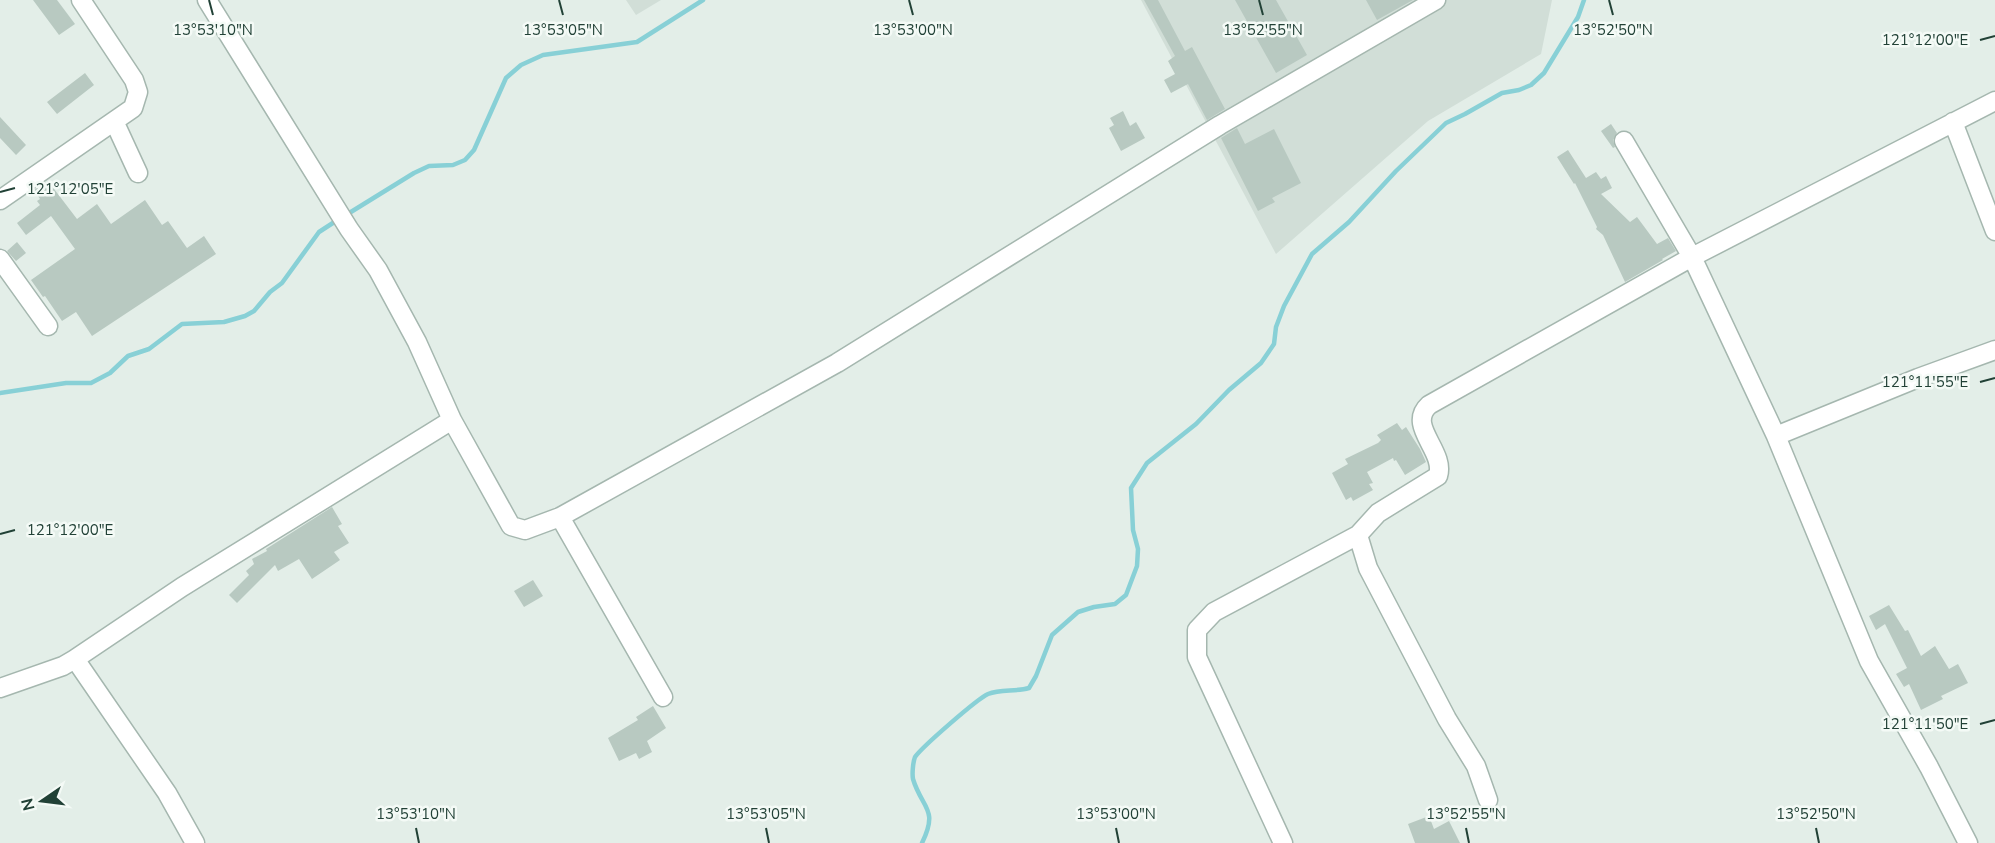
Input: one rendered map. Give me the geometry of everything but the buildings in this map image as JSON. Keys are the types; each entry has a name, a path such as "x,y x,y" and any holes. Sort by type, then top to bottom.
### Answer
{"street":[{"path":"0,200 133,108 138,92 134,80 81,0"},
{"path":"207,0 348,229 378,270 417,342 452,420 511,526 525,530 560,517 837,363 1220,125 1436,0"},
{"path":"1283,843 1197,657 1197,630 1214,612 1358,535 1378,513 1438,476 1439,465 1420,422 1423,411 1429,405 1692,257 1995,101"},
{"path":"114,121 138,173"},
{"path":"1953,122 1995,231"},
{"path":"1624,141 1692,257 1776,436 1869,661 1929,767 1968,843"},
{"path":"0,259 48,326"},
{"path":"1776,436 1918,378 1995,350"},
{"path":"0,688 63,666 75,659 182,587 452,420"},
{"path":"560,517 663,697"},
{"path":"1358,535 1368,568 1447,719 1476,766 1488,800"},
{"path":"75,659 167,793 195,843"}],"shaded area":[{"path":"626,0 661,0 636,15"},
{"path":"1141,0 1552,0 1541,54 1428,121 1276,254"}],"waterway":[{"path":"346,215 429,166 453,165 465,160 474,150 506,78 521,65 543,55 637,42 703,0"},
{"path":"922,843 927,831 929,815 913,779 915,757 950,724 988,694 1029,688 1052,635 1078,612 1115,604 1126,595 1137,566 1138,549 1133,530 1131,488 1147,463 1196,424 1229,390 1261,363 1274,344 1276,327 1284,306 1312,254 1349,222 1396,171 1446,123 1502,93 1531,85 1544,73 1578,17 1584,0"},
{"path":"0,393 66,383 91,383 110,373 128,356 149,349 182,324 224,322 245,316 254,311 270,292 282,283 319,232 339,219"}]}
